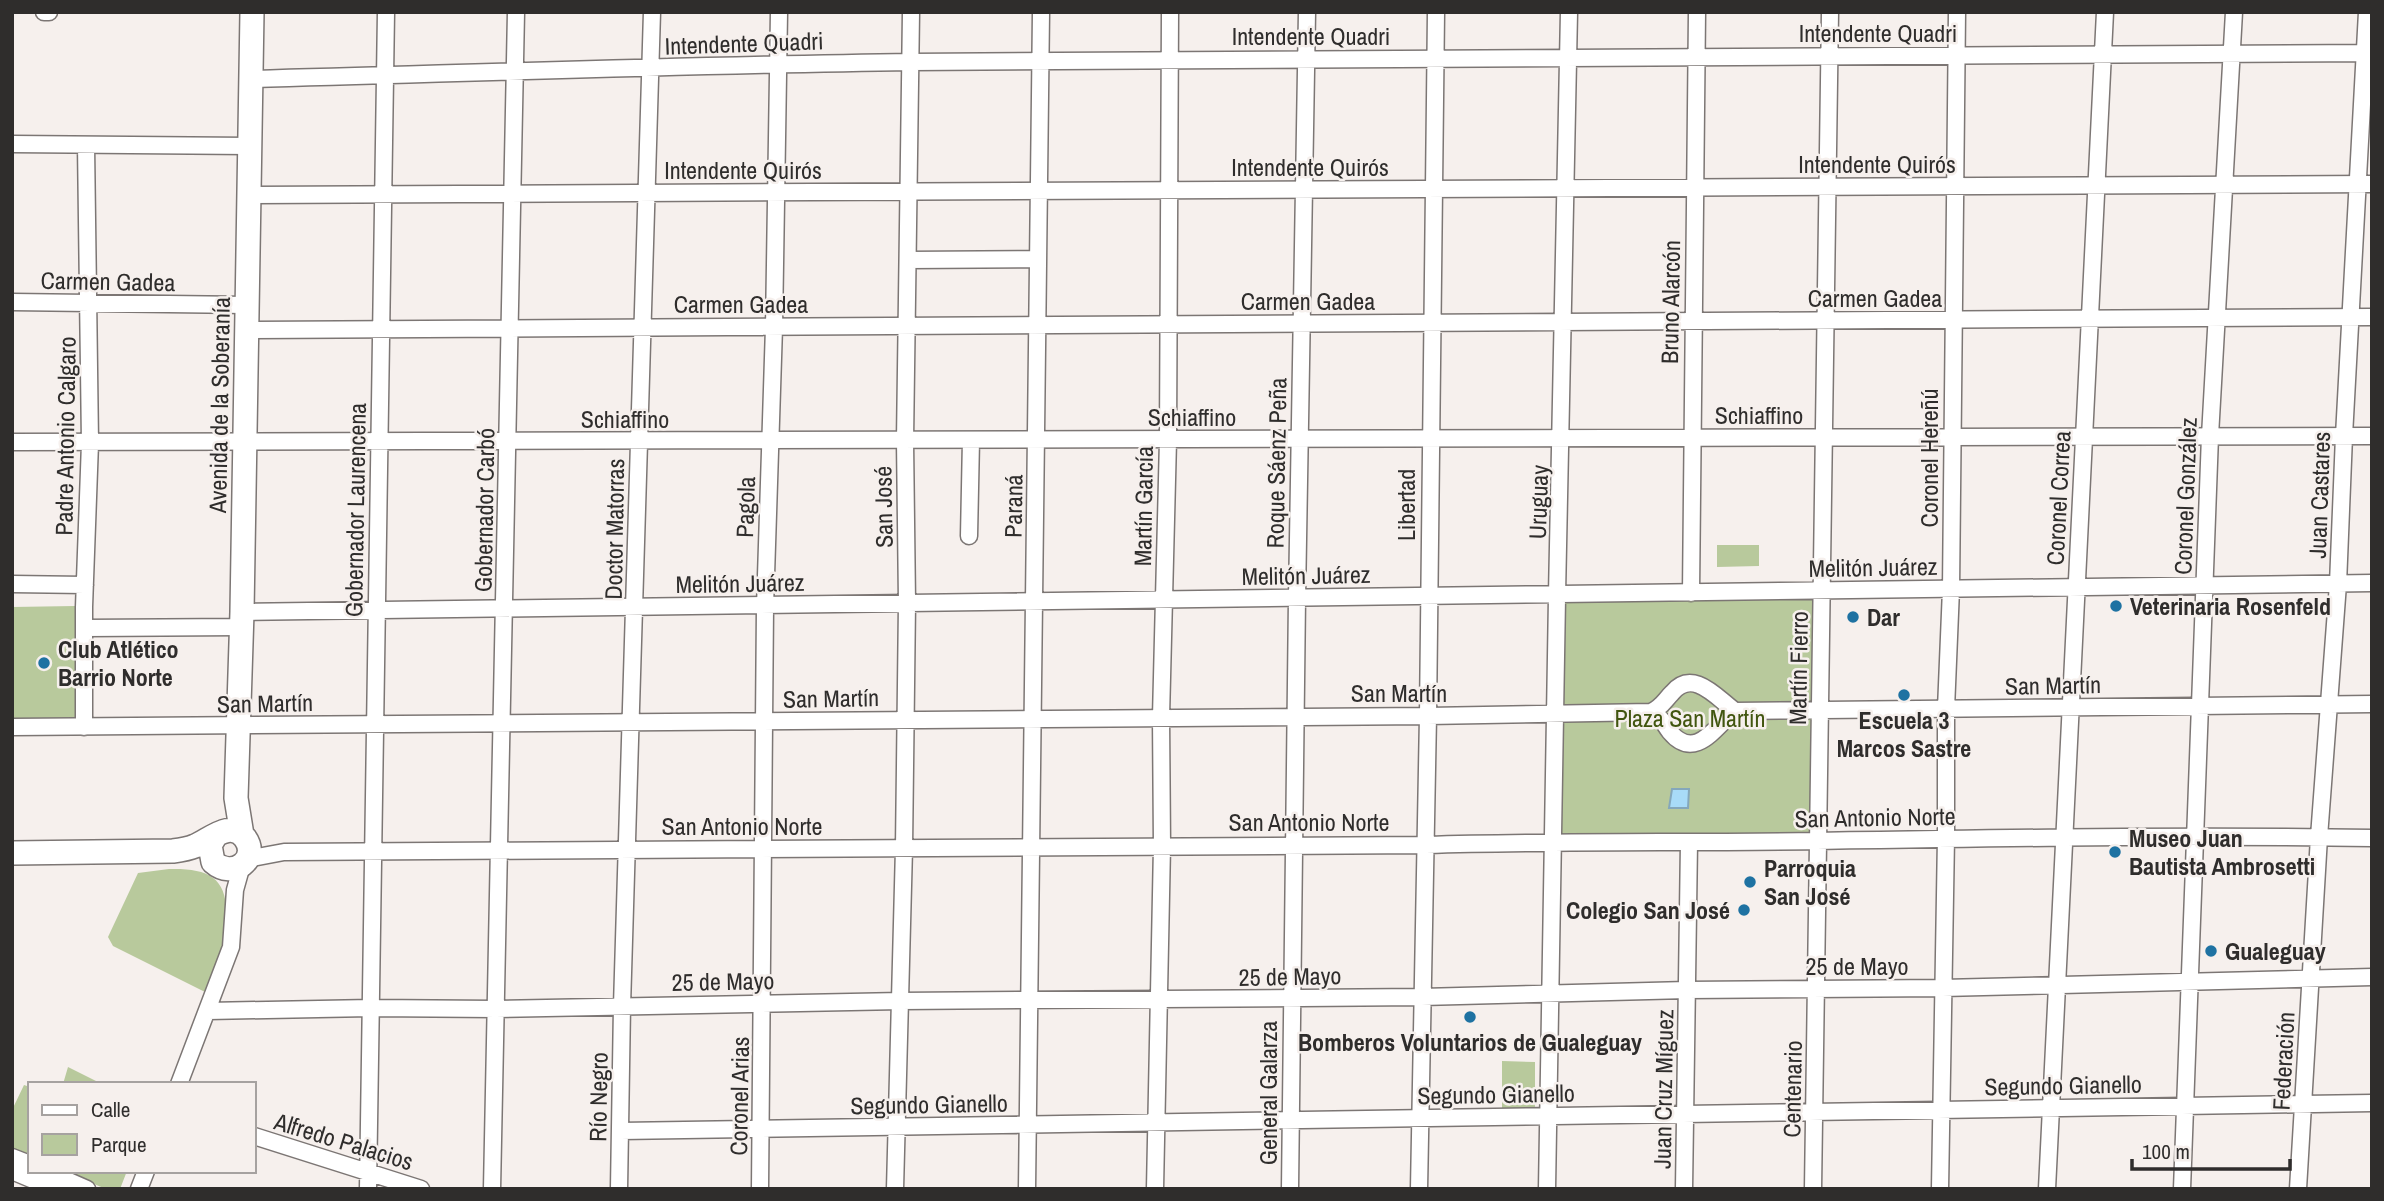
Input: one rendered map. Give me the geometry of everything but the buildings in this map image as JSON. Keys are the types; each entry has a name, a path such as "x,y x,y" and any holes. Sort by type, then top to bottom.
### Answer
{"highway":[{"name":"Avenida de la Soberanía","path":"226,834 236,798 239,727 252,12"},
{"path":"216,864 210,845 226,834"},
{"path":"12,853 173,851 189,849 226,834 249,846 245,862 231,870 195,854 173,851"}],"street":[{"name":"Gobernador Laurencena","path":"368,1181 386,12"},
{"name":"Gobernador Carbó","path":"492,1189 516,12"},
{"name":"Doctor Matorras","path":"622,1006 652,12"},
{"name":"Pagola","path":"762,1003 765,607 774,327 779,12"},
{"name":"San José","path":"895,1189 904,848 907,603 905,441 911,12"},
{"name":"Paraná","path":"1027,1189 1041,12"},
{"name":"Martín García","path":"1155,1189 1162,846 1161,717 1168,440 1170,12"},
{"name":"Roque Sáenz Peña","path":"1292,998 1307,12"},
{"name":"Libertad","path":"1419,1189 1436,12"},
{"name":"Uruguay","path":"1547,1189 1548,993 1562,439 1569,12"},
{"name":"Bruno Alarcón","path":"1691,593 1697,12"},
{"name":"Martín Fierro","path":"1816,989 1830,12"},
{"name":"Coronel Hereñú","path":"1940,1189 1946,709 1951,589 1957,12"},
{"name":"Coronel Correa","path":"2047,1189 2105,12"},
{"name":"Coronel González","path":"2182,1189 2210,436 2234,12"},
{"name":"Juan Castares","path":"2311,978 2338,584 2350,317 2365,184 2367,12"},
{"name":"Intendente Quadri","path":"251,79 910,62 1697,56 2232,56 2368,53"},
{"path":"12,144 250,146"},
{"name":"Padre Antonio Calgaro","path":"84,727 90,443 86,145"},
{"name":"Intendente Quirós","path":"249,195 2365,184"},
{"path":"908,260 1038,259"},
{"name":"Carmen Gadea","path":"12,302 246,304"},
{"name":"Carmen Gadea","path":"245,330 2372,317"},
{"name":"Schiaffino","path":"12,442 2372,436"},
{"path":"969,536 971,440"},
{"name":"Melitón Juárez","path":"85,628 377,610 765,607 2372,583"},
{"path":"12,584 85,585"},
{"path":"1691,684 1708,688 1735,711 1725,718 1707,739 1697,742 1678,739 1660,716 1651,712 1660,708 1672,692 1691,684"},
{"name":"San Martín","path":"1735,711 2372,704"},
{"name":"San Martín","path":"12,727 1651,712"},
{"name":"San Antonio Norte","path":"245,862 284,852 1426,845 1946,837 2372,838"},
{"path":"1687,990 1689,842"},
{"path":"180,1082 231,947 235,890 245,862"},
{"path":"216,864 229,882 234,918"},
{"name":"25 de Mayo","path":"208,1011 1422,997 2372,977"},
{"name":"Federación","path":"2298,1189 2311,978"},
{"name":"Centenario","path":"1813,1189 1816,989"},
{"name":"Juan Cruz Míguez","path":"1684,1189 1687,990"},
{"name":"General Galarza","path":"1290,1189 1292,998"},
{"name":"Coronel Arias","path":"760,1189 762,1003"},
{"name":"Río Negro","path":"620,1189 622,1006"},
{"name":"Segundo Gianello","path":"621,1131 2372,1103"},
{"name":"Alfredo Palacios","path":"256,1137 368,1181 421,1189"},
{"path":"12,1171 55,1189"},
{"path":"51,1173 87,1189"}],"green space":[{"path":"1717,545 1759,545 1759,566 1717,567"},
{"name":"Plaza San Martín","path":"1822,591 1819,841 1552,841 1558,594"},
{"name":"Club Atlético Barrio Norte","path":"75,606 75,719 12,719 12,607"},
{"path":"169,869 205,873 220,885 224,894 224,940 209,994 113,946 108,937 138,873"},
{"path":"1502,1061 1535,1062 1535,1108 1502,1108"},
{"path":"68,1067 98,1082 64,1082"},
{"path":"24,1085 28,1086 28,1157 12,1150 12,1110"},
{"path":"68,1173 126,1173 120,1189 106,1189"}],"water":[{"path":"1672,789 1689,789 1688,808 1669,808"}],"place":[{"name":"Veterinaria Rosenfeld","path":"2116,606"},
{"name":"Dar","path":"1853,617"},
{"name":"Club Atlético Barrio Norte","path":"44,663"},
{"name":"Escuela 3 Marcos Sastre","path":"1904,695"},
{"name":"Museo Juan Bautista Ambrosetti","path":"2115,852"},
{"name":"Parroquia San José","path":"1750,882"},
{"name":"Colegio San José","path":"1744,910"},
{"name":"Gualeguay","path":"2211,951"},
{"name":"Bomberos Voluntarios de Gualeguay","path":"1470,1017"}]}
